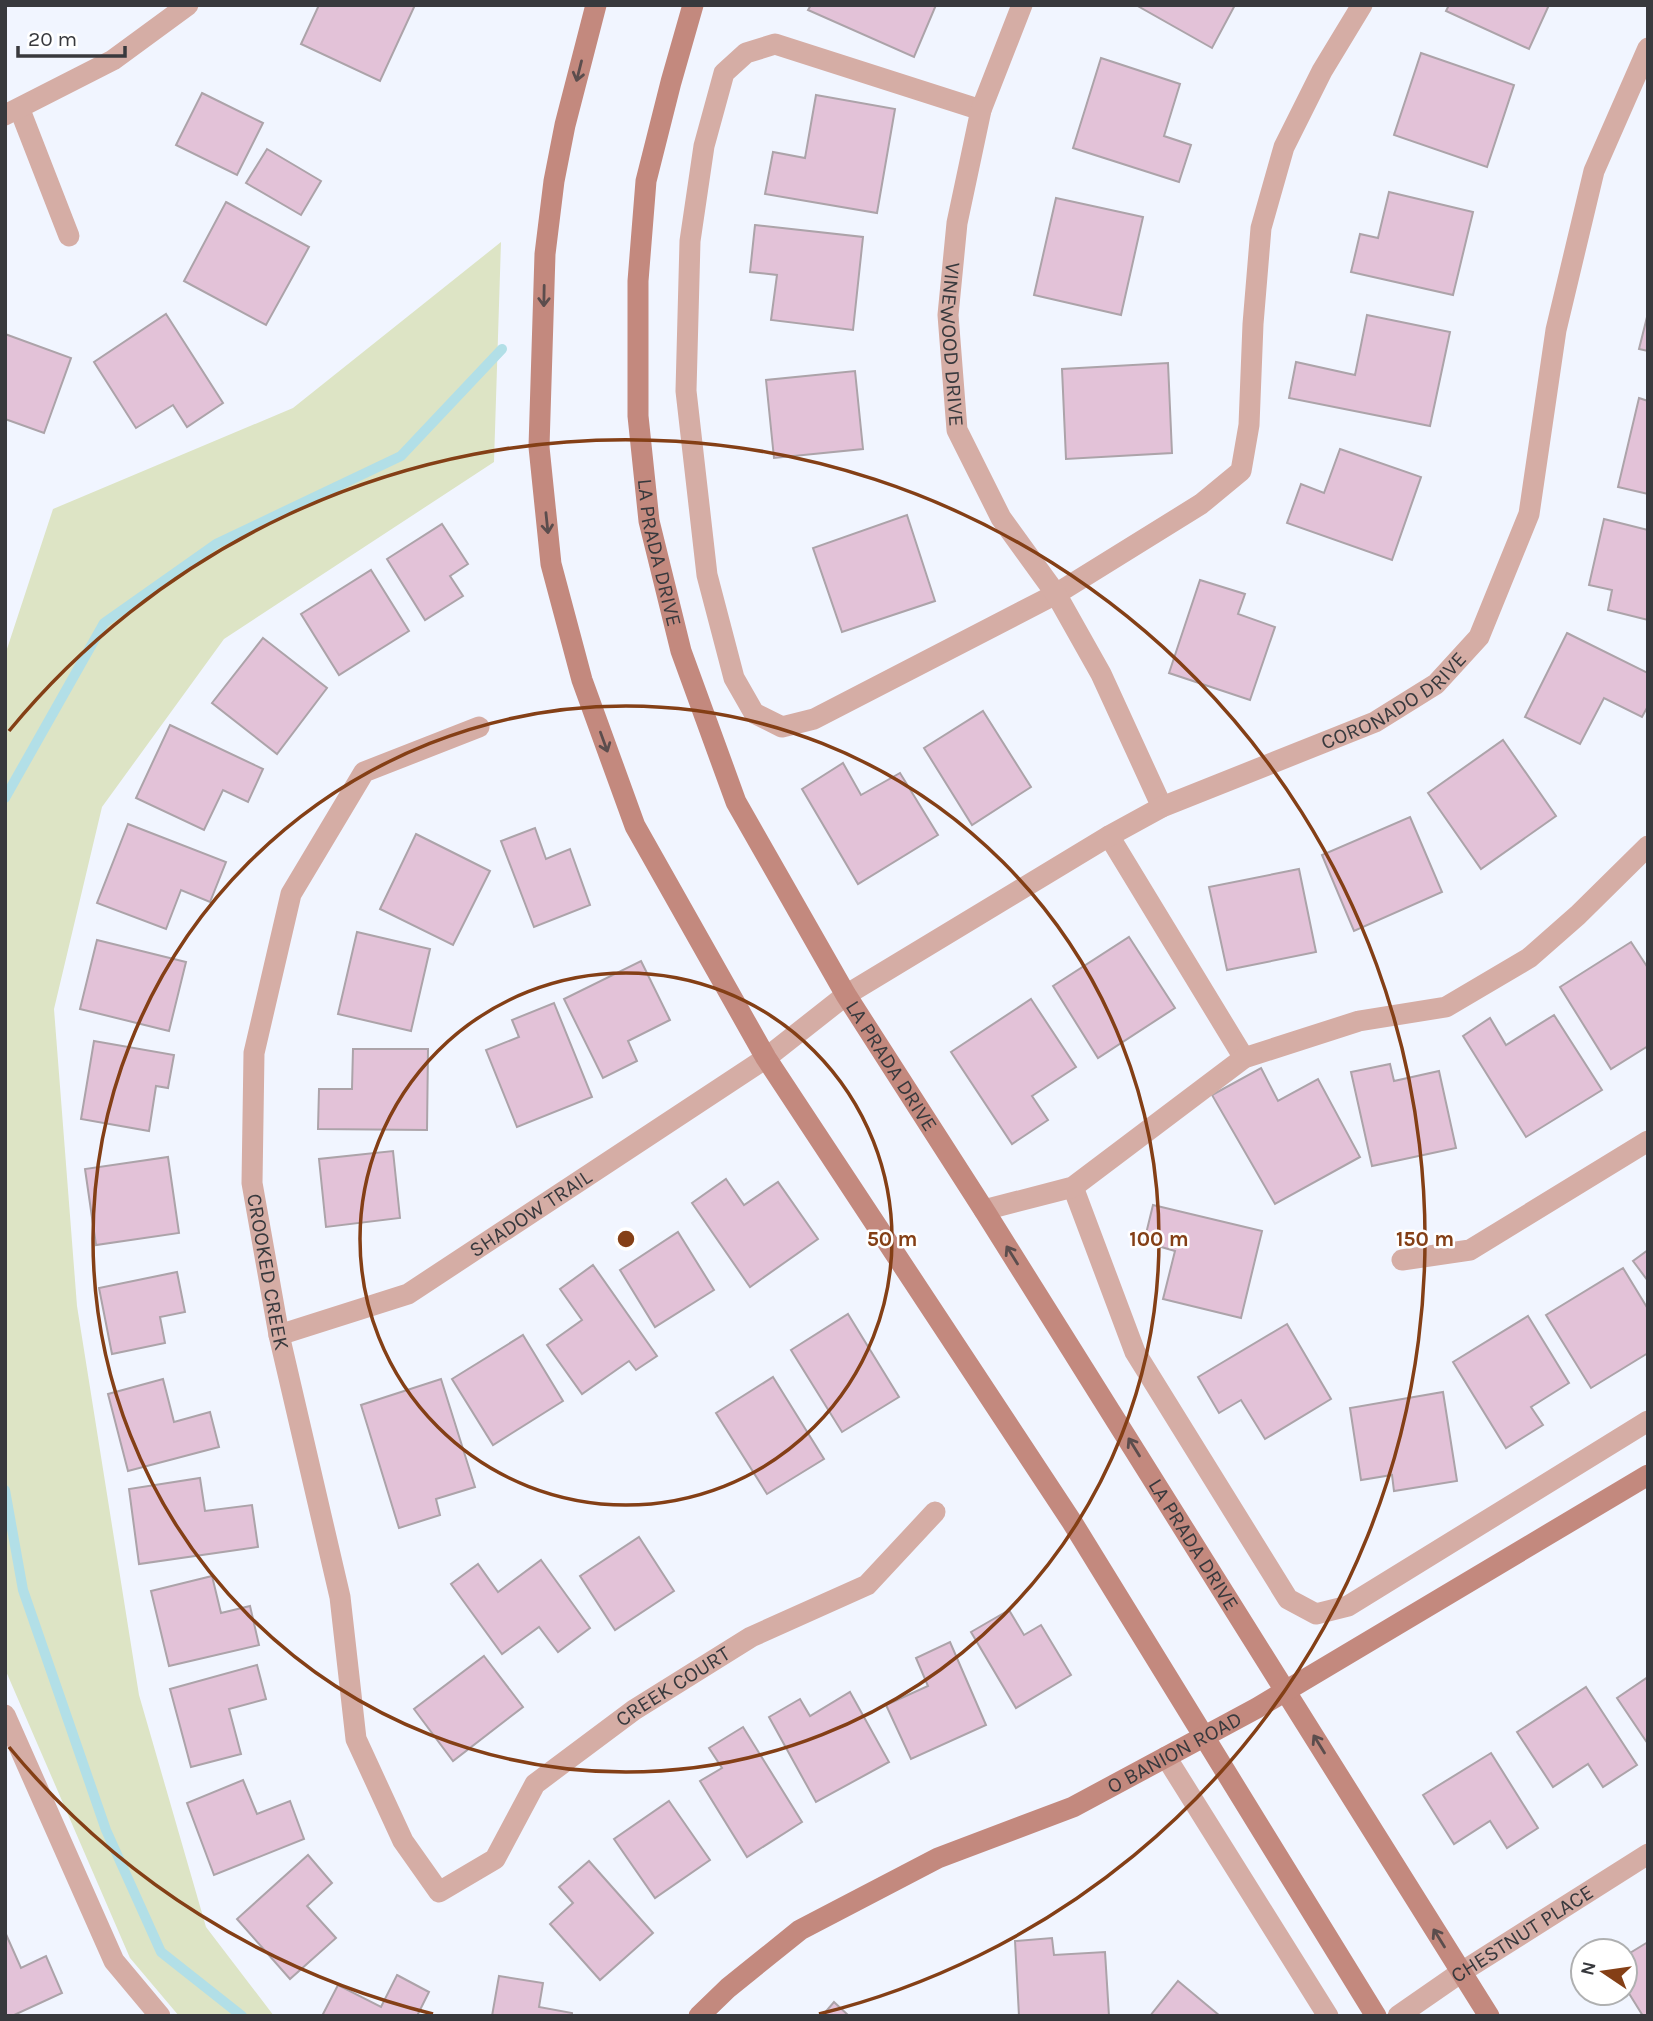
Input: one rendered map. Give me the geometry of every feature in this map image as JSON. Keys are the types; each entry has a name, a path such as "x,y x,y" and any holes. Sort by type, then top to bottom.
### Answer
{"main road":[{"path":"596,5 565,125 545,254 539,447 551,564 582,680 635,827 766,1058 1072,1522 1376,2016"},
{"name":"LA PRADA DRIVE","path":"693,5 646,181 638,281 638,416 649,521 681,651 736,802 846,995 984,1210 1489,2016"},
{"name":"O BANION ROAD","path":"699,2016 728,1987 800,1930 939,1858 1073,1807 1285,1691 1648,1475"}],"street":[{"path":"69,236 12,113 113,61 188,5"},
{"name":"VINEWOOD DRIVE","path":"1022,5 981,110 957,223 948,315 957,429 1000,518 1056,594 1101,674 1162,807"},
{"path":"981,110 775,44 746,53 724,73 704,146 690,255 686,391 707,575 734,678 754,713 782,727 814,719 1056,594 1202,504 1241,471 1249,425 1253,324 1261,228 1284,147 1322,71 1362,5"},
{"name":"CORONADO DRIVE","path":"766,1058 846,995 1109,836 1162,807 1375,722 1436,684 1479,637 1528,514 1556,330 1594,171 1648,48"},
{"name":"CROOKED CREEK","path":"439,1892 403,1841 356,1740 340,1597 279,1335 252,1184 254,1054 291,894 364,772 479,727"},
{"path":"1109,836 1244,1058"},
{"path":"984,1210 1073,1187 1244,1058 1359,1021 1446,1007 1529,958 1578,915 1648,846"},
{"name":"SHADOW TRAIL","path":"279,1335 408,1294 766,1058"},
{"path":"1402,1260 1469,1250 1648,1141"},
{"path":"1073,1187 1135,1352 1288,1599 1316,1614 1348,1606 1648,1421"},
{"name":"CREEK COURT","path":"439,1892 495,1860 535,1784 634,1710 751,1637 867,1584 935,1512"},
{"path":"5,1715 114,1962 160,2016"},
{"path":"1166,1757 1328,2016"},
{"name":"CHESTNUT PLACE","path":"1398,2016 1460,1973 1648,1854"}],"green space":[{"path":"501,242 494,462 224,639 102,807 54,1009 77,1306 139,1695 206,1927 274,2016 179,2016 130,1958 5,1669 5,655 53,509 293,408"}],"building":[{"path":"319,5 415,5 380,81 301,44"},
{"path":"811,5 936,5 914,57 808,10"},
{"path":"1136,5 1235,5 1212,48"},
{"path":"1449,5 1549,5 1529,49 1446,11"},
{"path":"1421,53 1514,85 1487,167 1394,135"},
{"path":"1101,58 1180,84 1164,136 1191,145 1179,182 1073,148"},
{"path":"202,93 263,123 237,175 176,145"},
{"path":"816,95 895,109 877,213 765,194 773,152 805,158"},
{"path":"267,149 321,181 301,215 246,183"},
{"path":"1389,192 1473,212 1453,295 1351,272 1360,234 1378,238"},
{"path":"1056,198 1143,217 1121,315 1034,295"},
{"path":"226,202 309,247 266,325 184,281"},
{"path":"755,225 863,237 853,330 771,320 777,275 750,272"},
{"path":"1648,313 1648,351 1639,349"},
{"path":"166,314 223,403 187,427 173,405 136,428 94,362"},
{"path":"1367,315 1450,332 1430,426 1289,398 1296,362 1355,375"},
{"path":"5,334 71,358 44,433 5,419"},
{"path":"1168,363 1172,453 1066,459 1062,369"},
{"path":"855,371 863,449 774,458 766,380"},
{"path":"1639,398 1648,401 1648,494 1618,487"},
{"path":"1340,449 1421,477 1392,560 1287,523 1301,484 1324,493"},
{"path":"907,515 935,601 842,632 813,548"},
{"path":"1604,519 1648,530 1648,620 1608,610 1612,590 1589,585"},
{"path":"442,524 468,564 450,576 463,596 425,620 387,559"},
{"path":"371,570 409,631 339,675 301,614"},
{"path":"1200,580 1245,594 1238,614 1275,627 1250,700 1169,673"},
{"path":"1567,633 1648,673 1648,706 1642,717 1604,698 1580,744 1525,717"},
{"path":"263,638 327,688 277,754 212,703"},
{"path":"983,711 1031,787 972,825 924,748"},
{"path":"170,725 263,769 248,802 223,790 204,830 136,798"},
{"path":"1503,740 1556,816 1481,869 1428,793"},
{"path":"843,763 861,795 900,773 938,835 858,884 802,789"},
{"path":"1410,817 1442,892 1354,931 1322,855"},
{"path":"128,824 226,862 210,902 181,890 166,929 97,903"},
{"path":"535,828 546,859 570,849 590,905 534,927 501,841"},
{"path":"416,834 490,871 453,945 380,909"},
{"path":"1299,869 1316,952 1227,970 1209,887"},
{"path":"357,932 430,949 411,1031 338,1014"},
{"path":"1129,937 1175,1008 1098,1058 1053,986"},
{"path":"97,940 186,962 169,1031 80,1009"},
{"path":"1631,942 1648,968 1648,1046 1611,1069 1560,987"},
{"path":"641,961 670,1020 628,1041 637,1061 603,1078 564,999"},
{"path":"1031,999 1076,1067 1032,1096 1048,1120 1012,1144 951,1052"},
{"path":"554,1003 592,1097 517,1127 486,1050 519,1037 512,1020"},
{"path":"1554,1015 1602,1090 1526,1137 1463,1036 1490,1018 1506,1045"},
{"path":"94,1041 174,1055 168,1088 156,1086 149,1131 81,1119"},
{"path":"353,1049 428,1049 427,1130 318,1129 319,1089 352,1089"},
{"path":"1390,1064 1394,1081 1439,1071 1456,1148 1372,1166 1351,1072"},
{"path":"1261,1068 1278,1101 1318,1079 1360,1157 1275,1204 1212,1095"},
{"path":"393,1151 400,1218 326,1227 319,1159"},
{"path":"168,1157 179,1233 96,1245 85,1169"},
{"path":"726,1179 744,1205 778,1182 818,1239 750,1287 692,1203"},
{"path":"1153,1205 1262,1231 1241,1318 1163,1299 1175,1251 1144,1242"},
{"path":"678,1232 714,1290 655,1327 620,1270"},
{"path":"1648,1250 1648,1281 1633,1261"},
{"path":"593,1265 657,1356 636,1370 629,1361 582,1394 547,1345 582,1320 560,1289"},
{"path":"1623,1268 1648,1309 1648,1353 1591,1388 1546,1315"},
{"path":"177,1272 185,1312 160,1317 165,1343 112,1354 99,1288"},
{"path":"848,1314 899,1397 842,1432 791,1350"},
{"path":"1528,1316 1569,1383 1531,1407 1543,1425 1506,1448 1453,1362"},
{"path":"1287,1324 1331,1399 1265,1439 1241,1400 1219,1413 1198,1377"},
{"path":"523,1335 563,1401 493,1445 452,1379"},
{"path":"773,1377 824,1459 767,1494 716,1413"},
{"path":"163,1379 174,1422 210,1412 219,1447 128,1471 108,1394"},
{"path":"441,1379 475,1487 436,1499 440,1515 399,1528 361,1405"},
{"path":"1443,1392 1457,1481 1394,1491 1392,1475 1361,1480 1350,1408"},
{"path":"200,1478 205,1511 252,1505 258,1547 139,1564 129,1489"},
{"path":"639,1537 674,1591 615,1630 580,1576"},
{"path":"541,1560 590,1628 558,1652 539,1627 502,1654 451,1584 478,1564 498,1592"},
{"path":"212,1576 221,1613 250,1606 259,1645 169,1666 151,1591"},
{"path":"1009,1610 1024,1635 1041,1625 1071,1675 1016,1708 971,1632"},
{"path":"950,1642 986,1725 911,1759 886,1705 928,1686 916,1658"},
{"path":"484,1656 523,1707 453,1761 414,1709"},
{"path":"257,1665 266,1699 229,1709 241,1754 191,1767 170,1689"},
{"path":"1648,1677 1648,1744 1617,1698"},
{"path":"1586,1687 1637,1765 1603,1787 1588,1764 1553,1787 1517,1732"},
{"path":"850,1692 889,1762 816,1802 769,1717 800,1699 810,1716"},
{"path":"743,1727 802,1822 747,1857 700,1781 722,1768 709,1748"},
{"path":"1491,1753 1538,1828 1507,1848 1490,1821 1454,1844 1423,1795"},
{"path":"243,1780 257,1814 290,1801 304,1839 214,1875 187,1803"},
{"path":"669,1801 710,1860 655,1898 614,1839"},
{"path":"308,1855 332,1883 307,1906 336,1938 290,1979 237,1919"},
{"path":"589,1861 653,1933 600,1980 550,1924 573,1903 559,1887"},
{"path":"5,1932 21,1968 46,1956 62,1993 12,2016 5,2016"},
{"path":"1052,1938 1054,1955 1105,1952 1109,2016 1019,2016 1015,1941"},
{"path":"1648,1942 1648,2016 1643,2016 1637,2007 1639,1947"},
{"path":"397,1975 429,1992 417,2016 322,2016 338,1985 381,2007"},
{"path":"499,1976 543,1983 539,2007 572,2013 572,2016 492,2016"},
{"path":"1178,1981 1220,2016 1150,2016"},
{"path":"834,2002 849,2016 822,2016"}],"waterway":[{"path":"5,798 104,623 216,544 401,456 502,349"},
{"path":"5,1490 23,1590 106,1830 161,1952 242,2016"}]}
